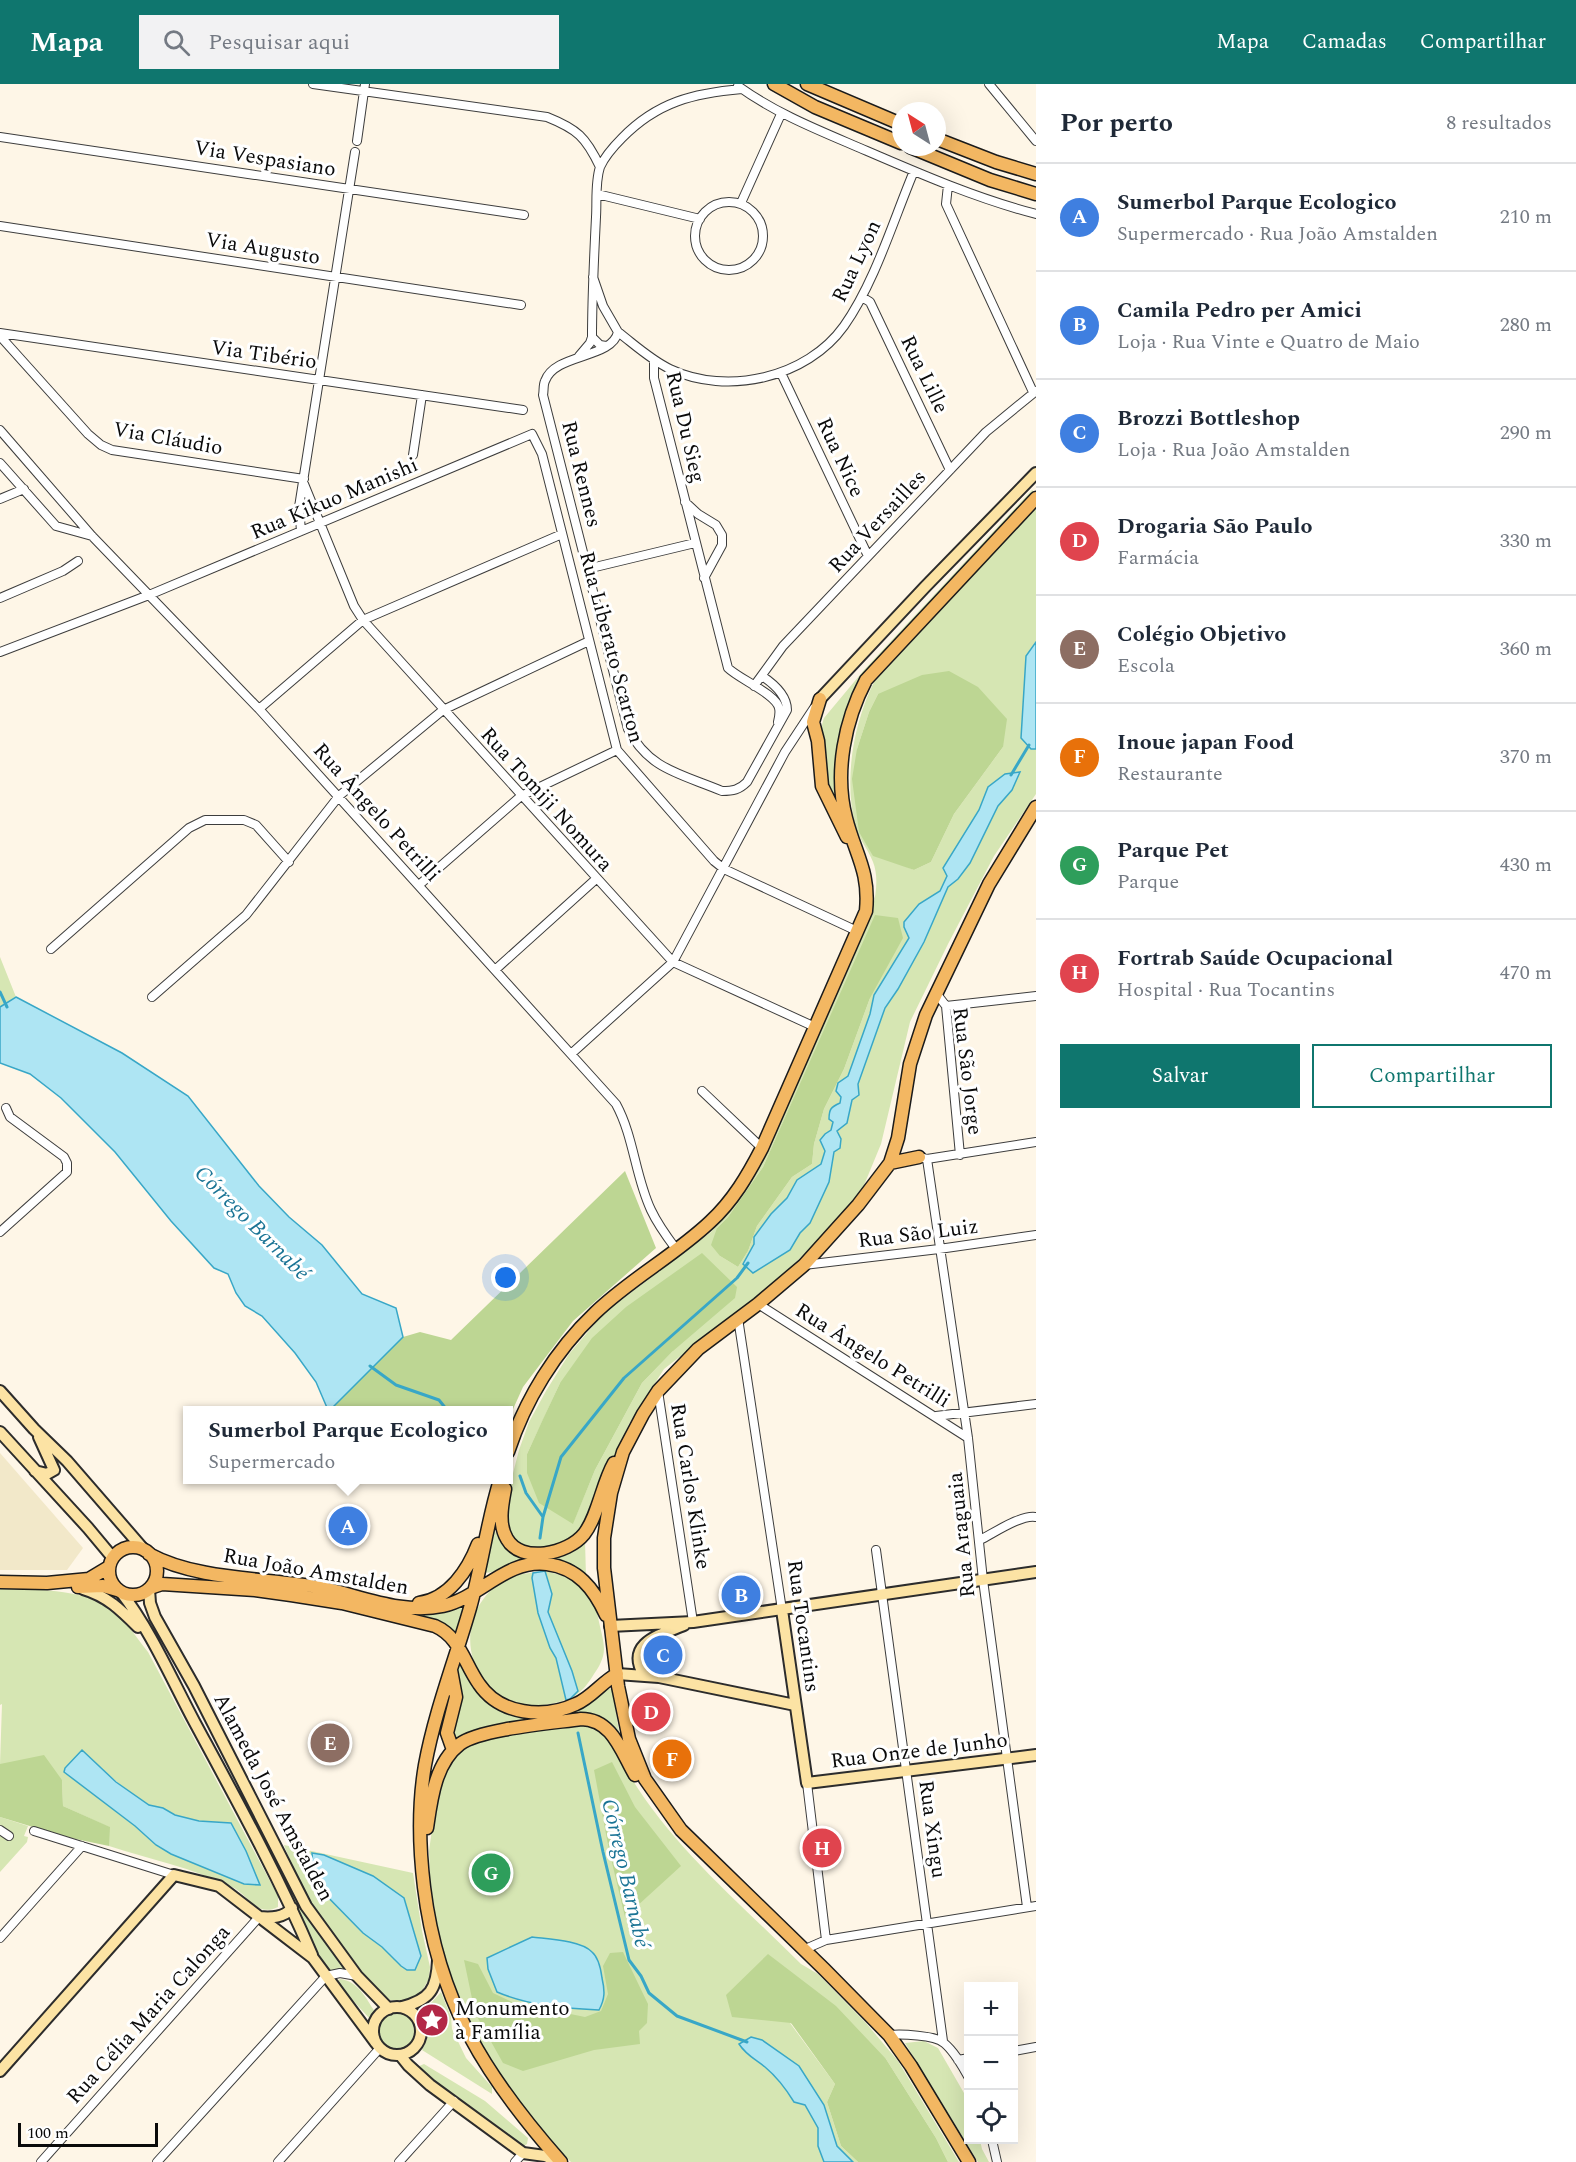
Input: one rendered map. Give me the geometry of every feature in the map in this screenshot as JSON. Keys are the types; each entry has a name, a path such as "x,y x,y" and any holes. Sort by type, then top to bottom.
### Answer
{"main road":[{"path":"774,84 815,107 892,139"},
{"path":"807,84 892,120"},
{"path":"946,143 1036,175"},
{"path":"933,156 1036,194"},
{"path":"513,1438 534,1391 576,1332 624,1288 711,1222 727,1205 750,1172 866,911 866,875 846,817 842,780 846,738 858,696 866,680 1036,498"},
{"path":"820,699 813,722 818,741 822,786 841,827 859,856"},
{"path":"969,2162 911,2066 889,2035 825,1969 802,1950 686,1835 655,1795 636,1759 629,1739 610,1626 604,1568 604,1538 611,1493 623,1452 643,1414 658,1392 698,1349 758,1304 804,1265 858,1205 890,1163 898,1138 910,1064 936,993 989,884 1036,808"},
{"path":"898,1138 923,1158"},
{"path":"890,1163 923,1158"},
{"path":"506,1484 501,1518 503,1533 508,1541 518,1549 529,1552 560,1551 569,1547 585,1533 606,1478 613,1464 623,1452"},
{"path":"499,1484 475,1591 426,1763 419,1841 431,1934 438,1960 467,2033 525,2121 560,2162"},
{"path":"392,1605 425,1602 440,1596 471,1562 482,1531 490,1519"},
{"path":"0,1582 89,1579 111,1562 117,1553 135,1547 147,1553 154,1560 156,1575 149,1589 140,1594 130,1596 103,1586 75,1587 47,1582"},
{"name":"Rua João Amstalden","path":"147,1553 164,1563 177,1566 320,1587 392,1605 434,1607 455,1602 475,1591"},
{"path":"111,1562 109,1575 118,1591"},
{"path":"446,1590 475,1591 498,1576 523,1566 545,1564 558,1566 578,1575 590,1587 598,1598 610,1626"},
{"name":"Rua João Amstalden","path":"149,1589 162,1584 255,1590 342,1603 435,1626 445,1631 459,1646"},
{"path":"459,1646 479,1685 486,1693 500,1703 521,1711 538,1713 575,1705 584,1700 605,1680 617,1674"},
{"path":"451,1669 456,1697 447,1733 453,1750"},
{"path":"424,1880 430,1807 440,1772 460,1743 480,1735 581,1719 598,1720 614,1738 662,1817 674,1830 686,1835"}],"street":[{"path":"313,84 364,88 547,117 570,126 582,137 600,167"},
{"path":"989,84 1036,141"},
{"path":"739,86 781,114 995,203 1036,214"},
{"name":"Rua Lyon","path":"592,337 600,167 611,149 630,129 656,110 679,99 739,86"},
{"path":"357,141 364,88"},
{"path":"741,203 781,114"},
{"name":"Via Vespasiano","path":"0,137 524,215"},
{"path":"300,531 299,507 355,152"},
{"name":"Rua Lyon","path":"593,278 597,293 618,332 671,370 702,380 733,382 781,373 823,348 843,328 862,297 914,171"},
{"path":"1021,190 1028,186 1036,175"},
{"path":"948,184 946,204 1035,392"},
{"path":"597,194 699,219"},
{"path":"727,201 741,203 756,214 763,226 764,240 760,254 750,264 737,270 724,271 711,266 701,257 695,243 695,231 699,219 716,204 727,201"},
{"name":"Via Augusto","path":"0,226 521,305"},
{"name":"Rua Lille","path":"862,297 870,302 950,470"},
{"path":"592,324 600,317 610,317"},
{"path":"592,337 600,345 606,346 614,343 618,332"},
{"name":"Via Tibério","path":"0,334 523,410"},
{"name":"Via Cláudio","path":"0,334 88,434 101,445 112,450 304,482"},
{"name":"Rua Rennes","path":"578,358 592,337"},
{"name":"Rua Rennes","path":"606,346 554,369 545,380 543,395 628,729 636,744 648,758 662,768 722,790 740,789 747,782 787,710 787,701 783,695 762,676"},
{"name":"Rua Du Sieg","path":"654,360 654,378 728,668 754,686"},
{"name":"Rua Nice","path":"781,373 868,556"},
{"name":"Rua Versailles","path":"754,686 783,646 986,432 1035,392"},
{"path":"413,455 422,395"},
{"name":"Rua Ângelo Petrilli","path":"0,430 92,536 259,709 616,1104 624,1119 650,1208 676,1250"},
{"name":"Rua Kikuo Manishi","path":"0,652 149,595 532,434"},
{"name":"Rua Liberato Scarton","path":"532,434 542,454 617,750 714,861 724,869 857,931"},
{"path":"0,463 56,526 92,536"},
{"path":"571,1054 673,962 785,752 820,699 1036,473"},
{"name":"Rua Tomiji Nomura","path":"304,482 354,606 363,620 442,710 673,962 815,1027"},
{"path":"0,499 24,489"},
{"name":"Rua Du Sieg","path":"685,502 698,514 716,525 722,535 722,545 704,578"},
{"path":"259,709 363,620 562,534"},
{"path":"587,569 695,543"},
{"path":"0,598 63,571 78,561"},
{"path":"152,998 246,915 339,796 442,710 589,641"},
{"path":"754,686 780,707 778,727"},
{"path":"419,885 520,796 617,750"},
{"path":"51,949 189,828 205,820 244,820 256,825 289,862"},
{"path":"495,970 596,879"},
{"name":"Rua São Jorge","path":"936,993 946,1006 960,1155"},
{"path":"946,1006 1036,996"},
{"path":"702,1091 762,1148"},
{"path":"0,1232 67,1172 64,1157 10,1117 6,1108"},
{"path":"923,1158 960,1155 1036,1142"},
{"name":"Rua Araguaia","path":"923,1158 968,1438 983,1581 1027,1907"},
{"name":"Rua São Luiz","path":"804,1265 1036,1237"},
{"name":"Rua Ângelo Petrilli","path":"758,1304 968,1438"},
{"name":"Rua Tocantins","path":"738,1318 807,1783 826,1940"},
{"path":"0,1391 67,1461 147,1553"},
{"name":"Rua Carlos Klinke","path":"658,1392 693,1622"},
{"path":"936,1416 1036,1404"},
{"path":"34,1429 54,1470 47,1474 35,1471"},
{"path":"0,1432 88,1528 111,1562"},
{"path":"980,1540 1021,1519 1032,1515 1036,1517"},
{"name":"Rua Xingu","path":"876,1550 943,2041"},
{"path":"610,1626 693,1622 1036,1572"},
{"path":"75,1587 94,1592 113,1602 151,1640"},
{"name":"Alameda José Amstalden","path":"149,1589 150,1603 155,1617 194,1686 306,1906 357,1976 388,2009"},
{"name":"Alameda José Amstalden","path":"118,1591 129,1603 151,1640 292,1908 313,1958"},
{"path":"644,1675 638,1664 637,1655 642,1647 662,1635 693,1622"},
{"path":"617,1674 644,1675 795,1705"},
{"name":"Rua Onze de Junho","path":"807,1783 1036,1755"},
{"path":"0,1830 9,1836"},
{"path":"34,1831 174,1875 219,1886 313,1958 378,2045 392,2055 410,2052 418,2044 421,2034 420,2023 414,2014 402,2007"},
{"path":"0,1938 82,1846"},
{"path":"0,2071 174,1875"},
{"path":"802,1950 826,1940 1036,1906"},
{"path":"259,1917 272,1918 289,1912 292,1908"},
{"name":"Rua Célia Maria Calonga","path":"41,2162 259,1917"},
{"path":"378,2045 373,2030 375,2021 388,2009 402,2007 426,1997 437,1977 438,1960"},
{"path":"157,2162 326,1976 340,1973 357,1976"},
{"path":"889,2035 918,2036 943,2041 964,2070"},
{"path":"278,2162 378,2045"},
{"path":"1018,2050 1036,2047"},
{"path":"399,2055 430,2085 523,2153 545,2156 560,2162"},
{"path":"958,2060 964,2059"},
{"path":"399,2162 454,2101"},
{"path":"993,2144 997,2162"},
{"path":"515,2162 523,2153"}],"shaded area":[{"path":"0,1453 83,1548 67,1570 0,1570"}],"green space":[{"path":"1032,490 1036,493 856,688 839,814 828,791 824,772 821,742 824,718 864,670"},
{"path":"1036,508 1036,794 994,856 910,1022 881,1144 862,1190 824,1235 772,1285 664,1369 629,1424 590,1514 578,1535 554,1548 534,1549 517,1543 512,1538 505,1504 510,1484 513,1484 513,1473 529,1422 546,1391 569,1354 604,1313 711,1232 743,1194 767,1152 866,929 873,905 876,878 873,862 855,825 850,789 852,752 874,682","holes":["878,694 1003,747 954,814 931,862 914,870 895,862 857,749 869,712","870,998 844,1069 824,1109 814,1144 812,1164 792,1177 757,1226 748,1251 738,1267 720,1256 717,1228 728,1217 763,1167 809,1065","673,1351 642,1383 595,1470 573,1523 527,1454 560,1383"]},
{"path":"949,671 978,687 1007,719 1003,747 954,814 931,862 914,870 873,856 859,832 852,779 857,749 869,712 878,694 922,675"},
{"path":"875,915 898,918 903,938 870,998 844,1069 824,1109 814,1144 812,1164 792,1177 757,1226 748,1251 738,1267 720,1256 711,1245 717,1228 728,1217 763,1167"},
{"path":"0,957 16,997 0,1007"},
{"path":"625,1171 656,1248 573,1321 523,1387 513,1409 513,1406 334,1406 403,1337 420,1332 451,1340"},
{"path":"702,1253 737,1287 735,1298 673,1351 642,1383 595,1470 573,1524 539,1503 527,1473 527,1454 560,1383 592,1338 626,1307"},
{"path":"494,1528 505,1548 525,1558 525,1561 482,1573"},
{"path":"585,1541 586,1576 549,1559 577,1549"},
{"path":"545,1571 575,1581 588,1593 596,1610 604,1652 596,1671 576,1695 546,1705 512,1702 493,1691 477,1669 470,1639 472,1624 485,1597 495,1587 513,1576"},
{"path":"0,1589 71,1593 97,1601 114,1611 148,1652 278,1896 278,1907 264,1910 253,1904 238,1890 217,1880 109,1846 109,1827 63,1806 62,1780 0,1764 2,1704 0,1705","holes":["82,1750 127,1791 149,1805 163,1808 175,1815 199,1821 231,1823 244,1884 171,1854 156,1845 135,1826"]},
{"path":"460,1607 462,1609 456,1632 443,1625 401,1612 432,1614"},
{"path":"460,1661 472,1684 483,1698 502,1710 537,1718 603,1688 612,1689 620,1737 604,1719 586,1713 475,1731 453,1742 452,1701"},
{"path":"590,1724 609,1738 645,1798 685,1849 801,1964 818,1974 866,2023 898,2061 959,2162 948,2162 936,2138 886,2059 790,2023 835,2084 827,2102 841,2146 858,2162 571,2162 542,2134 493,2066 461,2009 438,1933 430,1879 429,1851 436,1801 445,1771 458,1752 468,1743 503,1735"},
{"path":"44,1755 62,1780 63,1806 110,1827 109,1846 66,1837 0,1817 0,1764"},
{"path":"612,1762 635,1807 681,1866 625,1917 609,1850 594,1770"},
{"path":"0,1817 28,1826 24,1836 28,1837 27,1842 0,1872"},
{"path":"284,1845 413,1873 430,1967 429,1979 423,1989 410,2001 390,2000 373,1987 311,1905 295,1874","holes":["324,1855 343,1864 382,1947 363,1933 320,1889 313,1867"]},
{"path":"285,1879 312,1925 346,1970 329,1971 318,1959 282,1880"},
{"path":"623,1952 648,2004 647,2023 639,2031 640,2044 594,2050 523,2071 503,2063 475,2013 464,1960 478,1964 493,1993 512,2002 585,2017 601,2011 608,1994 603,1966 610,1953"},
{"path":"768,1954 836,2006 886,2059 936,2138 948,2162 858,2162 841,2146 827,2102 835,2084 791,2023 732,2017 726,1995"},
{"path":"340,1979 352,1983 365,1996 375,2012 370,2019 336,1982"},
{"path":"441,1992 451,2017 452,2029 466,2058 492,2087 492,2094 422,2050 427,2032 420,2015"},
{"path":"397,2013 411,2018 416,2032 411,2046 397,2051 383,2046 378,2032 383,2018"},
{"path":"924,2041 938,2048 964,2093 964,2139 905,2043"},
{"path":"424,2064 485,2101 528,2138 527,2144 522,2147 516,2145 417,2067"},
{"path":"967,2144 981,2144 989,2162 978,2162"}],"water":[{"path":"1036,642 1036,749 1031,749 1021,738 1026,656"},
{"path":"1020,772 1012,790 998,806 970,863 958,879 948,887 924,942 885,1008 858,1084 859,1095 852,1100 847,1123 837,1131 841,1139 840,1148 834,1152 829,1182 810,1223 800,1233 790,1250 753,1273 743,1264 754,1244 754,1237 771,1214 787,1198 797,1180 821,1164 825,1151 820,1140 831,1130 833,1122 829,1119 830,1111 840,1103 841,1097 836,1091 838,1083 848,1076 870,1014 874,995 909,938 904,922 919,904 940,891 947,876 943,868 979,810 988,787 1005,774"},
{"path":"16,997 122,1053 188,1096 259,1186 289,1217 322,1245 362,1294 396,1308 403,1337 334,1406 326,1406 316,1382 295,1353 262,1316 245,1306 236,1293 228,1274 214,1268 171,1221 115,1152 61,1098 30,1074 0,1063 0,1007"},
{"path":"545,1571 552,1594 548,1612 578,1691 566,1700 556,1658 550,1648 538,1613 532,1578 533,1573"},
{"path":"82,1750 116,1782 149,1805 199,1821 231,1823 260,1885 244,1884 171,1854 156,1845 135,1826 64,1772"},
{"path":"312,1853 324,1855 373,1876 404,1898 421,1956 415,1970 407,1970 401,1966 382,1947 363,1933 320,1889 313,1867"},
{"path":"532,1937 555,1939 580,1945 596,1957 604,1987 599,2010 534,2003 497,1992 488,1969 487,1958"},
{"path":"751,2037 762,2040 799,2066 824,2105 837,2146 853,2162 824,2162 818,2146 818,2128 805,2105 794,2102 773,2075 739,2044"}],"waterway":[{"path":"1011,775 1029,745"},
{"name":"Córrego Barnabé","path":"0,992 7,1007"},
{"path":"540,1538 543,1517 561,1457 624,1378 737,1278 748,1263"},
{"name":"Córrego Barnabé","path":"370,1366 396,1385 439,1400 444,1406"},
{"name":"Córrego Barnabé","path":"520,1476 526,1493 543,1517"},
{"name":"Córrego Barnabé","path":"578,1733 629,1960 641,1976 649,1993 677,2016 747,2042"}],"place":[{"name":"Sumerbol Parque Ecologico","path":"348,1526"},
{"name":"Camila Pedro per Amici","path":"741,1595"},
{"name":"Brozzi Bottleshop","path":"663,1655"},
{"name":"Drogaria São Paulo","path":"651,1712"},
{"name":"Colégio Objetivo","path":"330,1743"},
{"name":"Inoue japan Food","path":"672,1759"},
{"name":"Fortrab Saúde Ocupacional","path":"822,1848"},
{"name":"Parque Pet","path":"491,1873"},
{"name":"Monumento à Família","path":"432,2020"}]}
